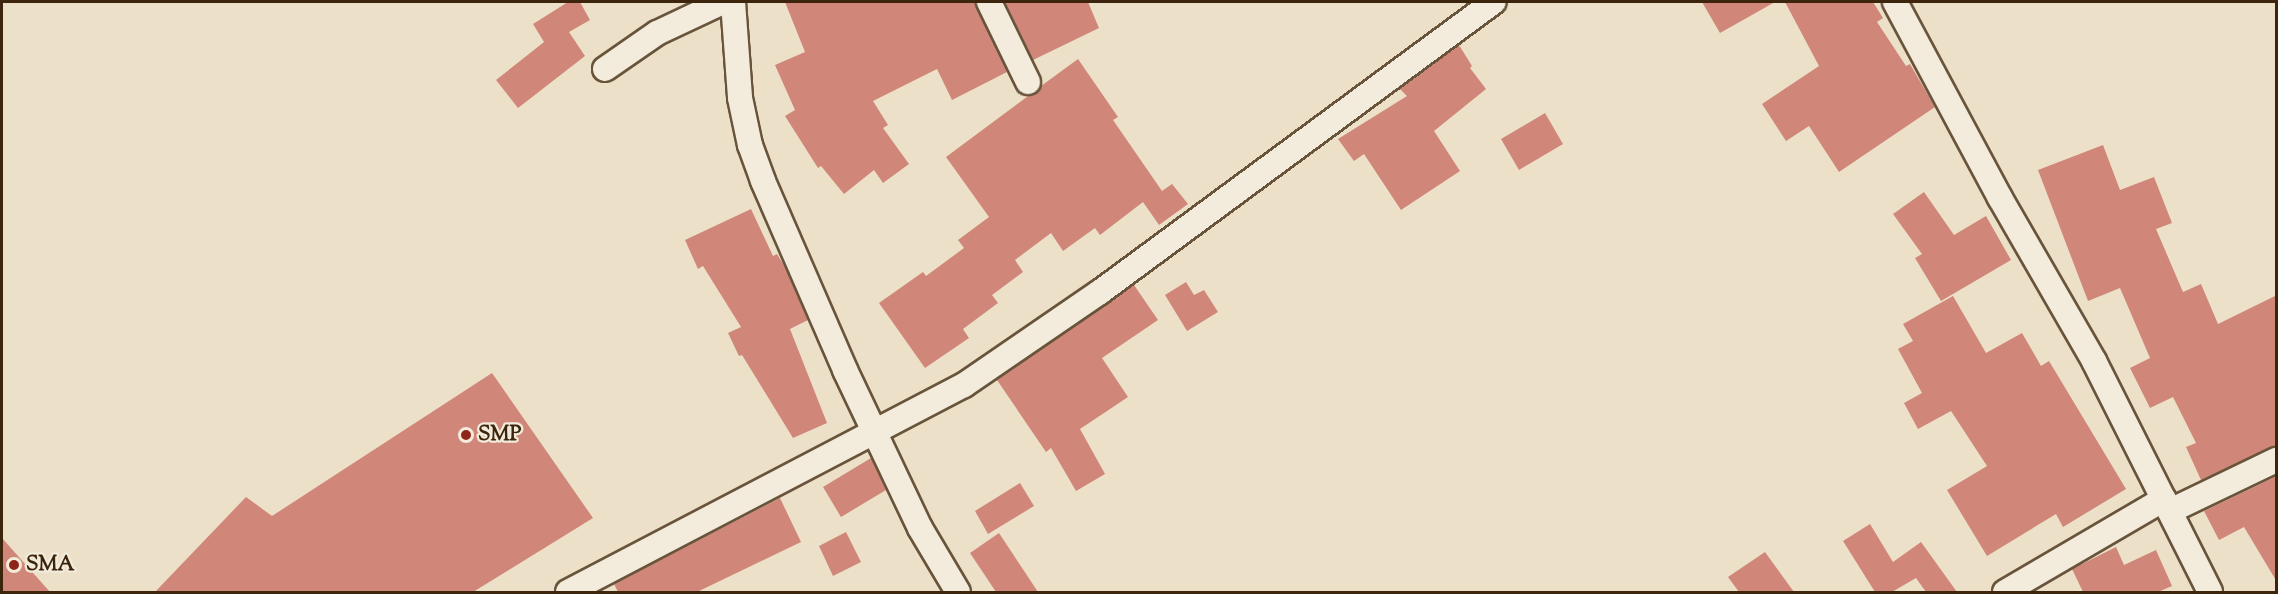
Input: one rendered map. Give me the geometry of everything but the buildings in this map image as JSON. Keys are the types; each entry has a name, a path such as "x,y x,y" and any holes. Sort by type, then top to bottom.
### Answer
{"street":[{"path":"604,69 657,33 723,2"},
{"path":"733,2 740,98 750,145 802,274 845,370 876,430 920,528 958,592"},
{"path":"989,2 1028,82"},
{"path":"568,592 964,385 1100,292 1494,2"},
{"path":"1895,2 2000,198 2094,361 2210,592"},
{"path":"2005,592 2167,505 2277,460"}],"place":[{"name":"SMP","path":"466,435"},
{"name":"SMA","path":"14,565"}]}
